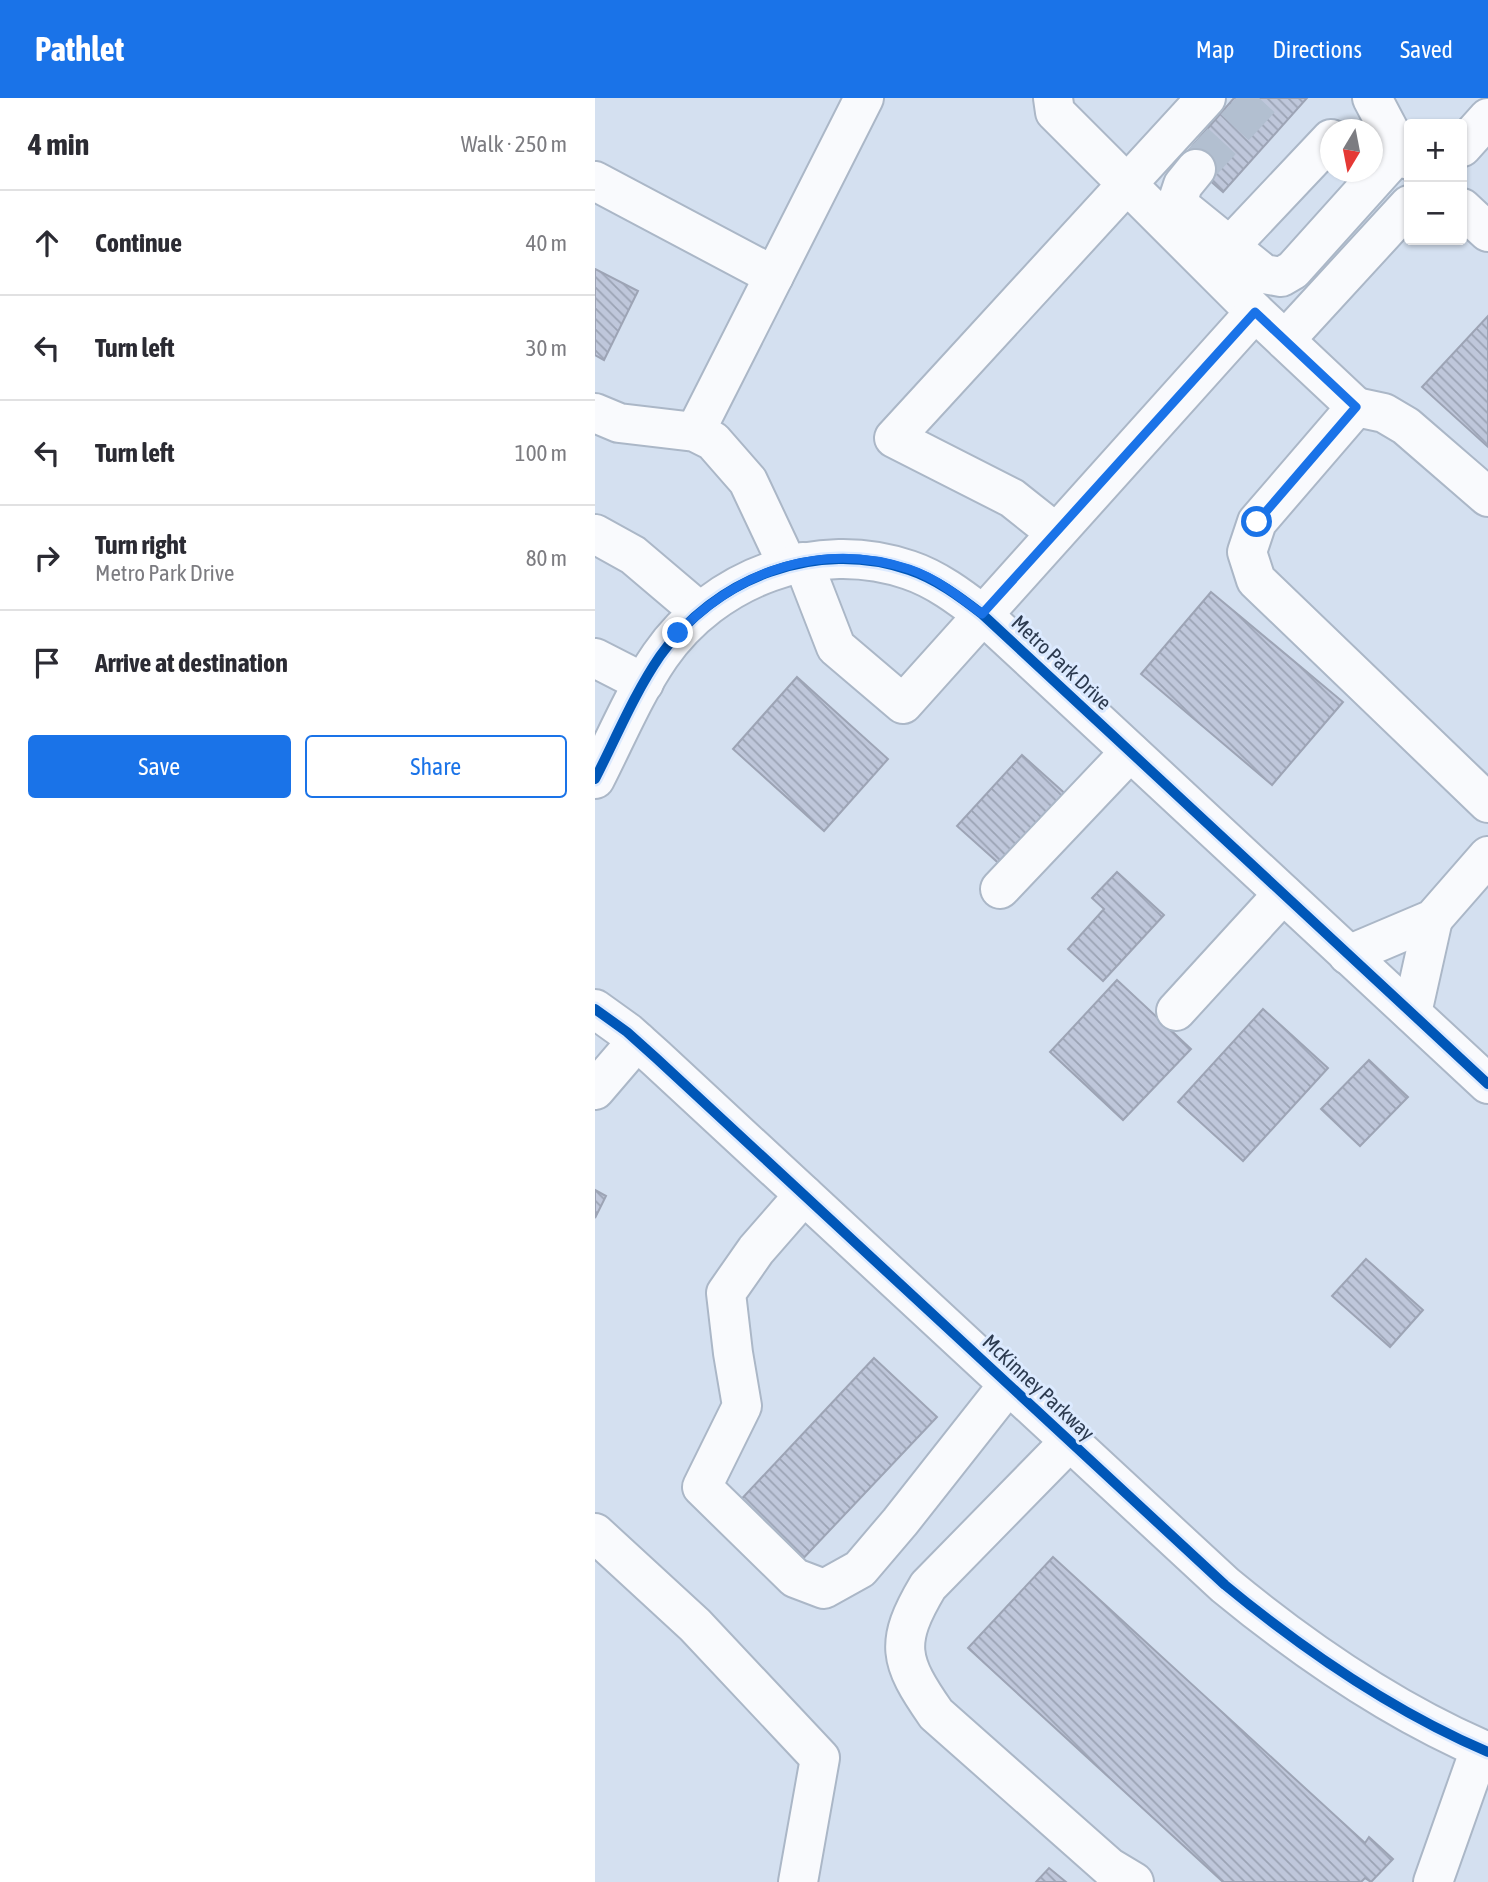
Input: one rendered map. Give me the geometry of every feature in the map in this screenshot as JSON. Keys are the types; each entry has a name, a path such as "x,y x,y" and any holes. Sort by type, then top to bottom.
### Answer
{"street":[{"path":"695,432 864,98"},
{"path":"1053,98 1055,113 1255,312 1356,407 1384,413 1406,426 1488,497"},
{"path":"1056,533 1012,498 894,438 1206,98"},
{"path":"1196,169 1183,184 1178,200 1185,210 1264,274 1280,276 1293,270 1404,156 1370,98 1350,119"},
{"path":"1467,141 1488,118"},
{"path":"1230,246 1320,151"},
{"path":"595,181 775,276"},
{"path":"1286,340 1404,210"},
{"path":"1467,213 1488,232"},
{"path":"595,413 619,423 695,432 713,442 748,481 796,564 836,647 903,704 1255,312"},
{"path":"1356,407 1257,522 1247,552 1256,580 1488,803"},
{"path":"595,534 633,555 699,611"},
{"name":"Metro Park Drive","path":"595,779 661,655 699,611 721,595 748,580 796,564 832,559 862,560 911,570 960,597 982,614 1488,1084"},
{"path":"595,658 644,683"},
{"path":"1000,889 1130,752"},
{"path":"1348,955 1433,919 1488,856"},
{"path":"1176,1011 1283,894"},
{"path":"1412,1013 1433,919"},
{"name":"McKinney Parkway","path":"595,1009 637,1041 1225,1584 1328,1664 1484,1750"},
{"path":"595,1090 637,1041"},
{"path":"804,1195 756,1250 726,1293 742,1406 702,1487 795,1578 824,1589 860,1569 1008,1385"},
{"path":"1069,1442 928,1586 912,1614 905,1634 905,1652 908,1669 936,1714 1109,1867 1134,1882"},
{"path":"595,1533 695,1625 820,1758 797,1882"},
{"path":"1433,1882 1484,1750"}],"building":[{"path":"1234,98 1307,98 1223,192 1183,157"},
{"path":"595,269 638,291 604,360 595,355"},
{"path":"1488,316 1488,447 1422,387"},
{"path":"1211,592 1343,702 1272,785 1141,674"},
{"path":"797,677 888,759 824,831 733,749"},
{"path":"1022,755 1069,797 1004,868 957,826"},
{"path":"1117,872 1164,915 1103,981 1068,949 1104,909 1092,898"},
{"path":"1117,980 1191,1049 1123,1120 1050,1052"},
{"path":"1263,1009 1328,1068 1243,1161 1178,1102"},
{"path":"1369,1060 1408,1097 1360,1146 1321,1109"},
{"path":"595,1190 606,1196 595,1218"},
{"path":"1366,1259 1423,1310 1390,1347 1332,1296"},
{"path":"874,1358 937,1417 796,1566 734,1507"},
{"path":"1053,1557 1365,1843 1369,1837 1393,1859 1371,1882 1365,1878 1361,1882 1223,1882 968,1648"},
{"path":"1049,1868 1066,1882 1036,1882"}],"tunnel":[{"path":"1196,169 1262,98"}],"cycle path":[{"path":"595,779 660,656 682,629 709,605 738,586 770,572 804,563 839,559 874,561 909,570 938,583 982,614 1488,1084"},
{"path":"595,1009 627,1032 656,1058 1225,1585 1318,1656 1384,1699 1488,1752"}],"route":[{"path":"678,633 699,611 748,580 803,562 832,559 862,560 911,570 960,597 982,614 1255,312 1356,407 1257,522"}]}
